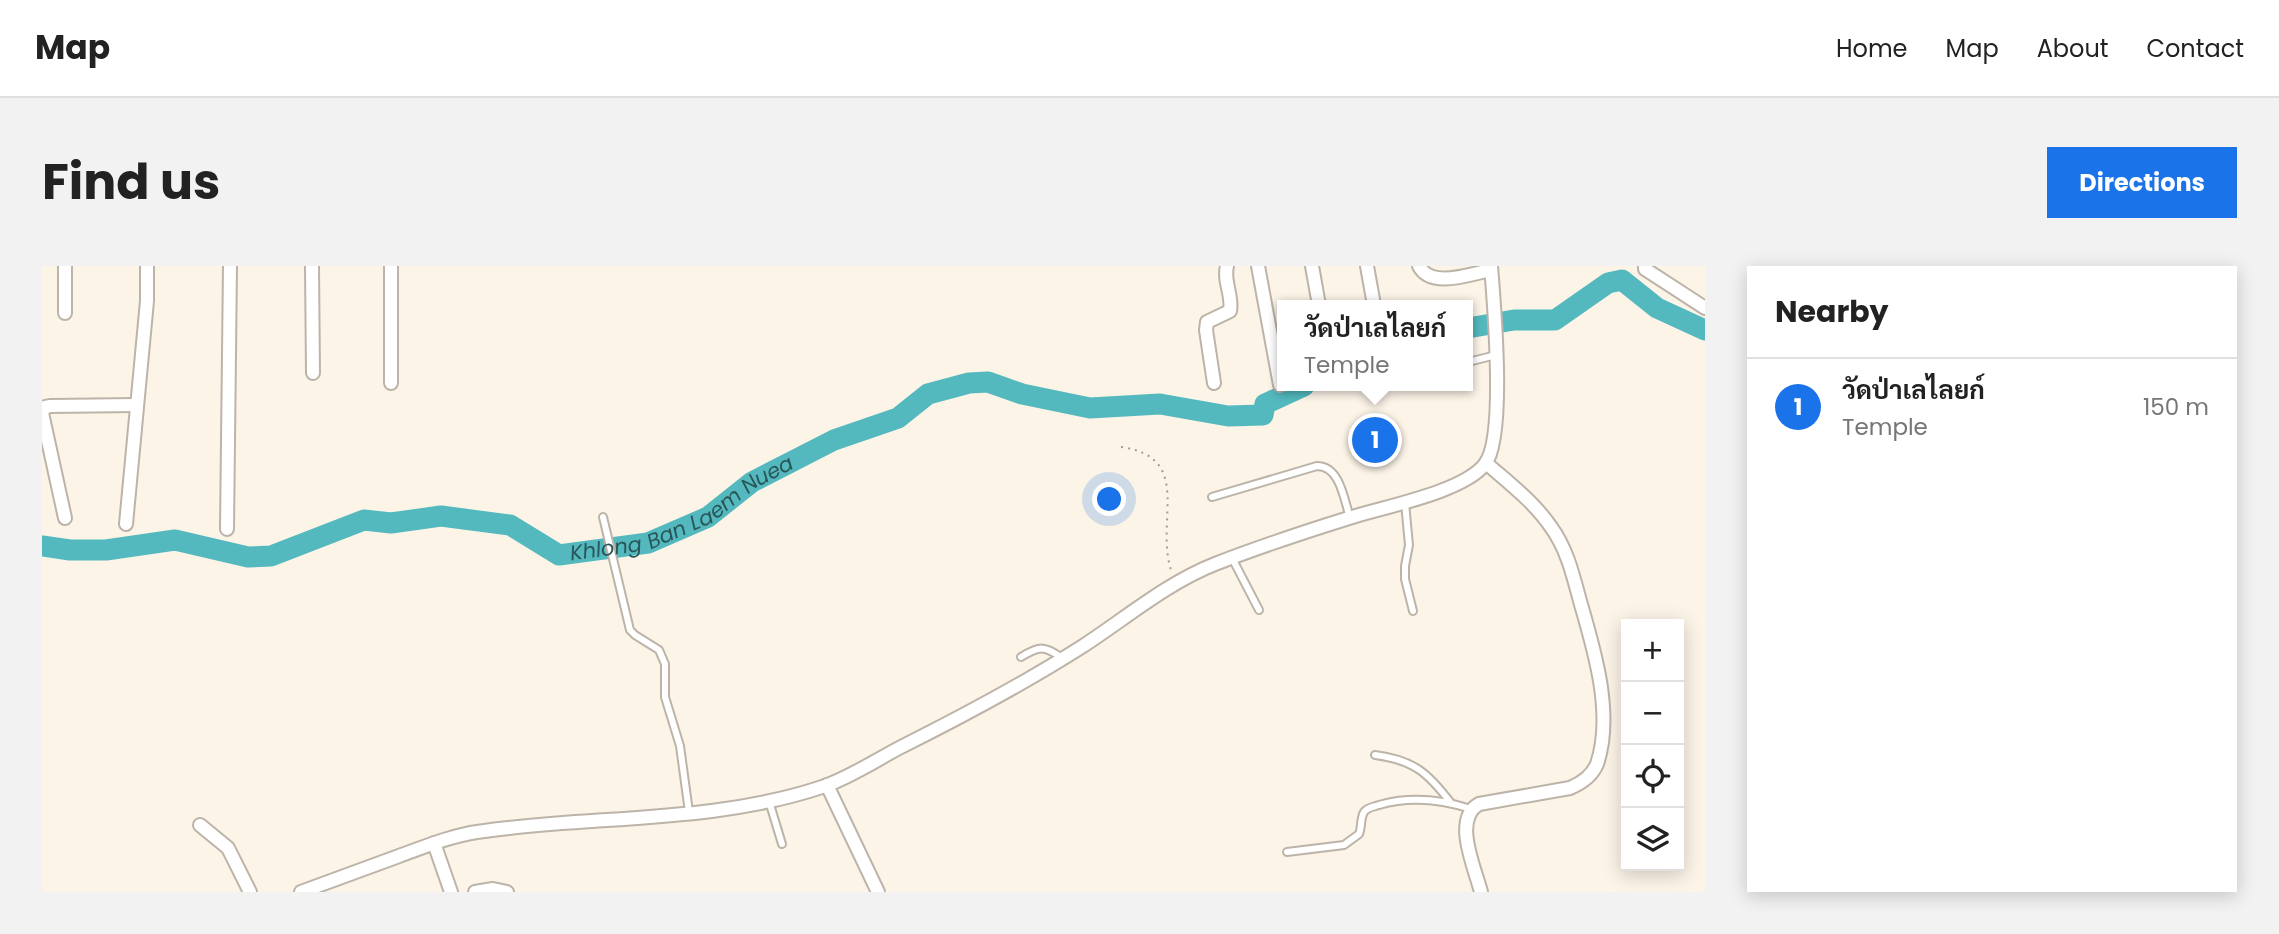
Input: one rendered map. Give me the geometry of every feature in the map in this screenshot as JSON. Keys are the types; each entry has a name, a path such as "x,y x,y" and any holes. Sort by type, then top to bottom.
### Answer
{"street":[{"path":"65,266 65,313"},
{"path":"126,524 147,301 147,266"},
{"path":"227,529 230,266"},
{"path":"313,266 313,373"},
{"path":"391,266 391,383"},
{"path":"1214,383 1206,330 1207,322 1230,312 1225,275 1227,266"},
{"path":"1258,266 1277,368"},
{"path":"1312,266 1318,300"},
{"path":"1367,266 1373,300"},
{"path":"301,892 326,888 434,843 472,833 551,823 631,820 769,801 827,785 924,735 1062,658 1176,584 1209,567 1469,478 1486,463 1493,448 1496,429 1496,331 1491,268 1434,278 1426,276 1419,266"},
{"path":"1645,266 1645,269 1705,308"},
{"path":"65,519 42,413 45,407 136,405"},
{"path":"1481,892 1466,833 1466,819 1471,808 1479,803 1570,788 1583,783 1596,766 1603,713 1593,647 1567,556 1551,526 1486,463"},
{"path":"827,785 878,892"},
{"path":"200,825 228,848 250,892"},
{"path":"434,843 451,892"},
{"path":"475,892 493,889 507,892"}],"lane":[{"path":"1473,361 1496,355"},
{"path":"1212,497 1317,466 1325,466 1334,473 1338,481 1350,518"},
{"path":"1405,501 1409,545 1405,579 1413,611"},
{"path":"603,517 630,630 659,650 665,664 666,697 680,746 689,812"},
{"path":"1232,558 1259,610"},
{"path":"1021,656 1041,647 1050,649 1062,658"},
{"path":"1375,755 1398,760 1424,771 1451,803"},
{"path":"1287,852 1344,845 1359,834 1364,813 1369,808 1394,801 1411,799 1471,808"},
{"path":"769,801 782,844"}],"path":[{"path":"1121,447 1138,449 1152,457 1162,468 1166,479 1168,504 1165,545 1176,584"}],"waterway":[{"name":"Khlong Ban Laem Nuea","path":"1473,327 1514,320 1555,320 1608,283 1622,280 1657,308 1705,330"},
{"name":"Khlong Ban Laem Nuea","path":"42,546 70,550 106,550 175,540 248,557 271,556 364,520 391,523 441,516 510,525 559,555 648,543 708,517 752,482 834,440 898,418 928,394 969,383 988,382 1022,394 1090,408 1160,404 1228,416 1263,415 1265,404 1293,391"}],"place":[{"name":"วัดป่าเลไลยก์","path":"1375,440"}]}
